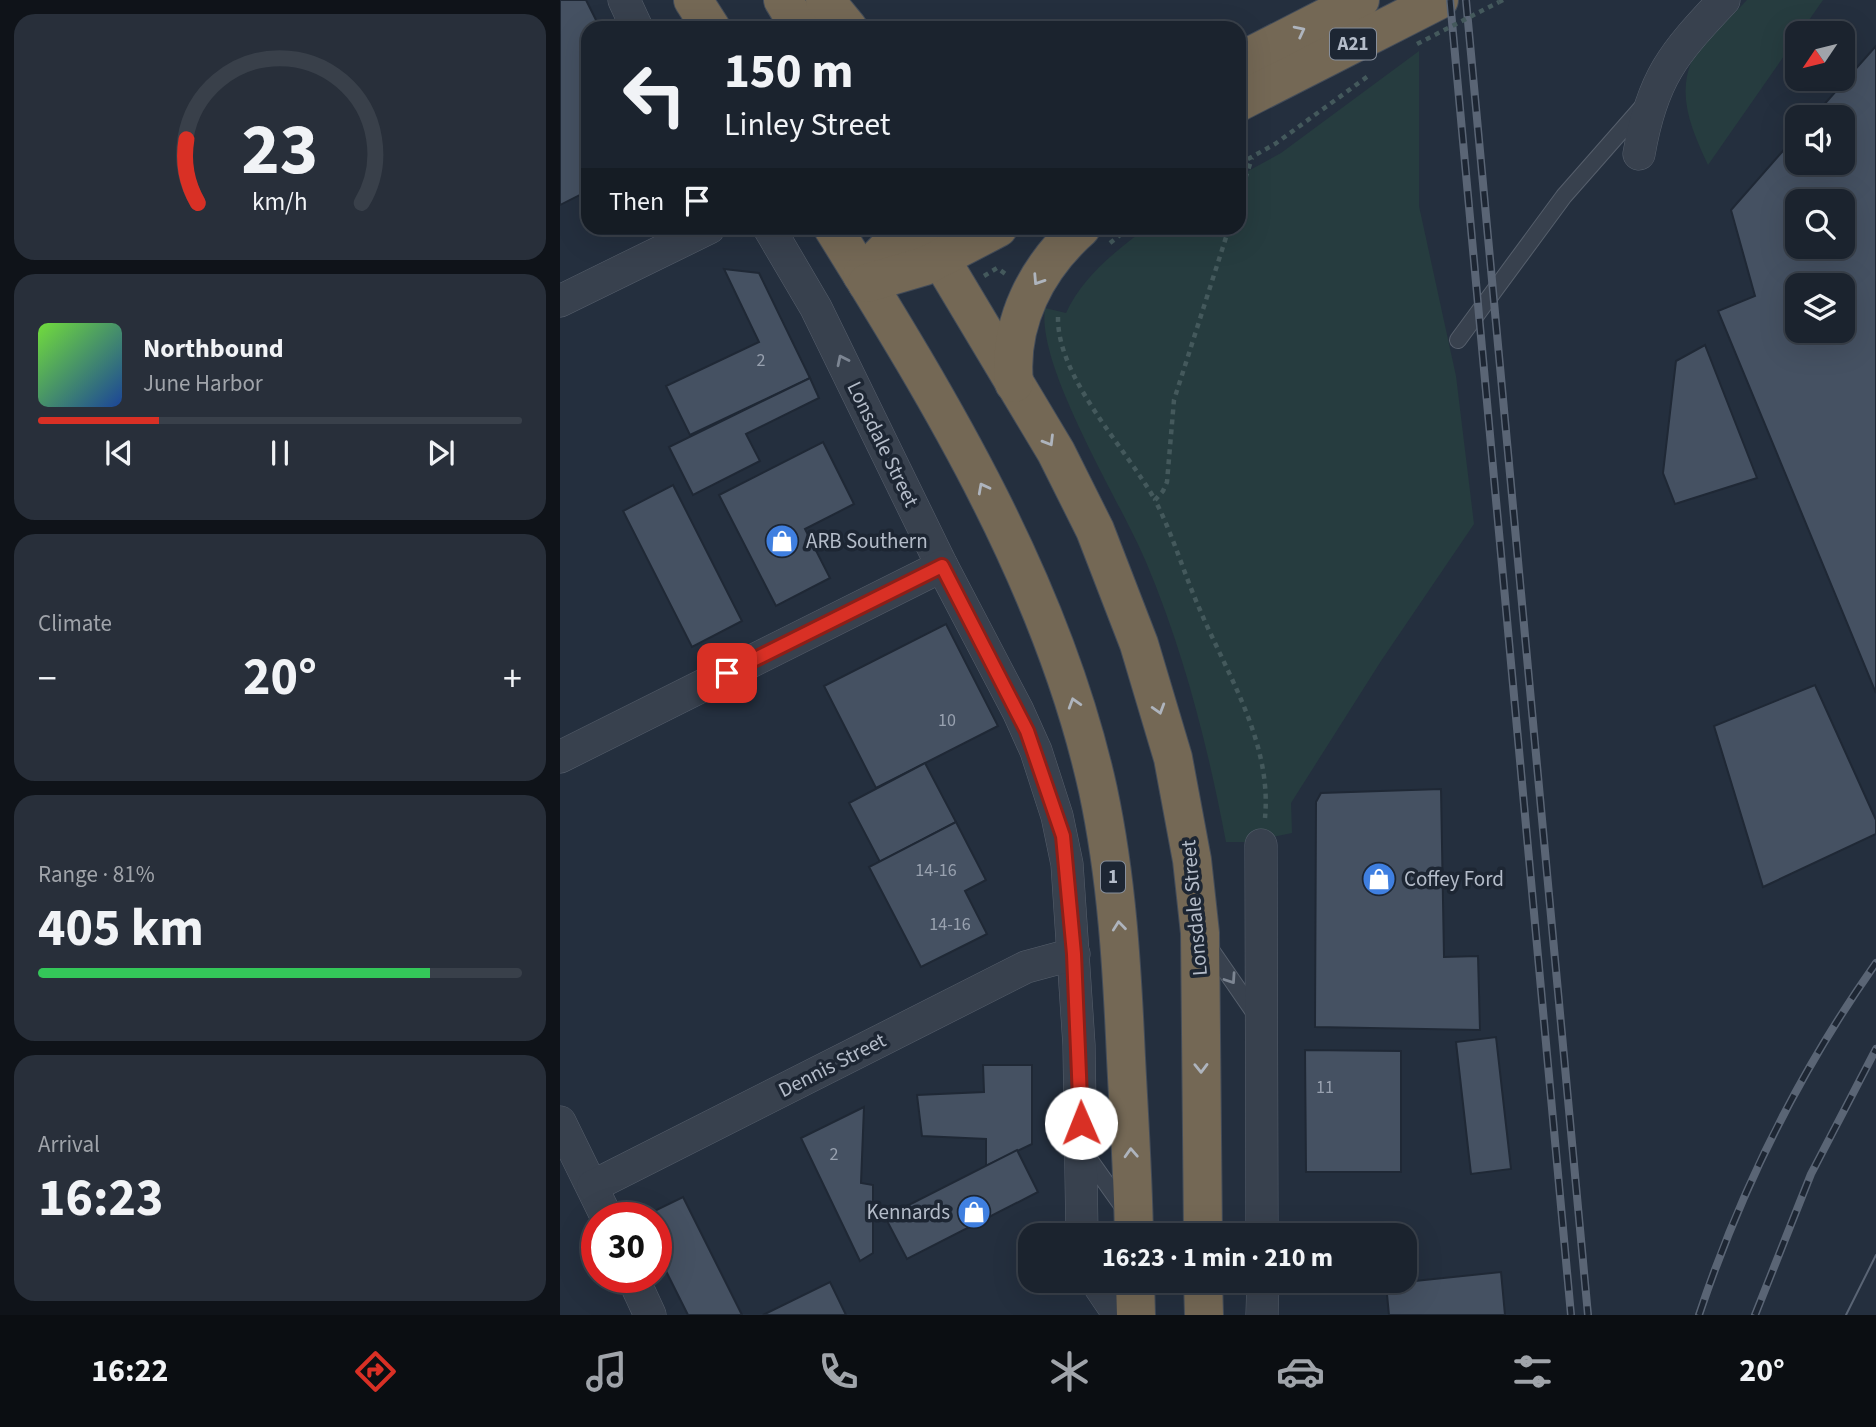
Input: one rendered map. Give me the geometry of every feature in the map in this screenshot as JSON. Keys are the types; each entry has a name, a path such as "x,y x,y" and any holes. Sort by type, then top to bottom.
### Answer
{"highway":[{"path":"694,0 706,21"},
{"path":"783,0 796,21"},
{"path":"825,0 842,21"},
{"name":"A21","path":"1246,58 1360,0"},
{"name":"A21","path":"1246,98 1292,75 1421,26"},
{"path":"1246,107 1292,75"},
{"name":"1","path":"837,235 956,438 1014,548 1046,620 1086,745 1108,846 1119,929 1134,1223"},
{"path":"865,279 926,238 948,235"},
{"path":"1014,383 1013,347 1023,309 1049,264 1075,235"},
{"name":"Lonsdale Street","path":"926,238 1056,452 1096,530 1139,644 1173,758 1192,860 1200,933 1203,1223"},
{"path":"1135,1293 1136,1315"},
{"path":"1203,1293 1204,1315"}],"street":[{"path":"624,0 634,21"},
{"path":"1639,154 1653,96 1671,60 1724,0"},
{"path":"560,301 695,235"},
{"name":"Lonsdale Street","path":"773,235 816,308 942,566 1018,711 1042,767 1063,836 1074,954 1082,1149 1082,1223"},
{"path":"560,757 942,566"},
{"path":"1262,1223 1263,831"},
{"name":"Dennis Street","path":"593,1186 1026,967 1074,954"},
{"path":"560,1122 600,1202"},
{"path":"640,1293 650,1315"},
{"path":"1104,1293 1119,1315"},
{"path":"1262,1315 1263,1293"}],"lane":[{"path":"1458,340 1564,196 1653,96"},
{"path":"1200,933 1261,1024"},
{"path":"1082,1149 1131,1223"}],"path":[{"path":"1421,26 1501,1"},
{"path":"1246,160 1292,132 1380,67"},
{"path":"1246,177 1253,157"},
{"path":"1155,500 1167,482 1170,420 1180,372 1227,235"},
{"path":"1058,306 1060,338 1076,377 1155,500 1201,613 1247,712 1264,782 1263,831"}],"green space":[{"path":"1747,0 1823,0 1808,21 1785,21 1785,55 1708,165 1688,114 1686,101 1687,74 1692,60"},
{"path":"1419,51 1419,206 1456,376 1474,524 1381,661 1291,803 1292,833 1247,842 1226,842 1203,735 1172,630 1146,562 1066,398 1053,364 1046,333 1045,308 1066,313 1081,287 1091,276 1138,235 1246,235 1246,172 1281,153"}],"building":[{"path":"560,0 586,0 596,21 581,21 581,194 560,205"},
{"path":"1876,46 1876,693 1718,311 1755,296 1731,210 1785,149 1785,175 1855,175 1855,105 1824,105 1836,91 1855,91 1855,70"},
{"path":"724,269 759,273 810,378 690,435 666,386 759,342"},
{"path":"1705,345 1757,478 1675,504 1663,473 1676,361"},
{"path":"810,378 819,398 746,434 760,461 693,495 669,447"},
{"path":"823,442 854,504 805,529 830,578 776,606 719,495"},
{"path":"673,485 742,621 692,647 623,511"},
{"path":"946,624 998,726 876,788 824,686"},
{"path":"1815,685 1876,820 1876,834 1763,887 1714,726"},
{"path":"925,763 956,822 880,862 849,803"},
{"name":"Coffey Ford","path":"1441,789 1444,957 1478,956 1480,1030 1315,1027 1316,802 1321,793"},
{"path":"956,822 986,880 965,891 987,934 921,967 869,867"},
{"path":"1496,1037 1511,1169 1471,1174 1456,1042"},
{"path":"1305,1050 1401,1051 1401,1172 1306,1172"},
{"path":"983,1065 1032,1065 1032,1144 986,1166 986,1139 922,1136 917,1095 984,1092"},
{"path":"864,1107 861,1183 873,1185 873,1253 860,1261 801,1138"},
{"path":"1017,1150 1038,1192 907,1259 885,1217"},
{"path":"683,1197 742,1315 688,1315 672,1283 672,1202"},
{"path":"1501,1272 1505,1315 1389,1315 1387,1293 1417,1293 1417,1281"},
{"path":"830,1282 846,1315 763,1315"}],"tram line":[{"path":"1846,1315 1876,1255"}],"railway":[{"path":"1450,0 1571,1315"},
{"path":"1466,0 1588,1315"},
{"path":"1699,1315 1734,1222 1774,1133 1822,1046 1876,963"},
{"path":"1755,1315 1811,1174 1876,1049"}],"place":[{"name":"ARB Southern","path":"782,541"},
{"name":"Coffey Ford","path":"1379,879"},
{"name":"Kennards","path":"974,1212"}],"route":[{"path":"727,673 942,566 1027,731 1042,767 1063,836 1074,954 1081,1123"}]}
